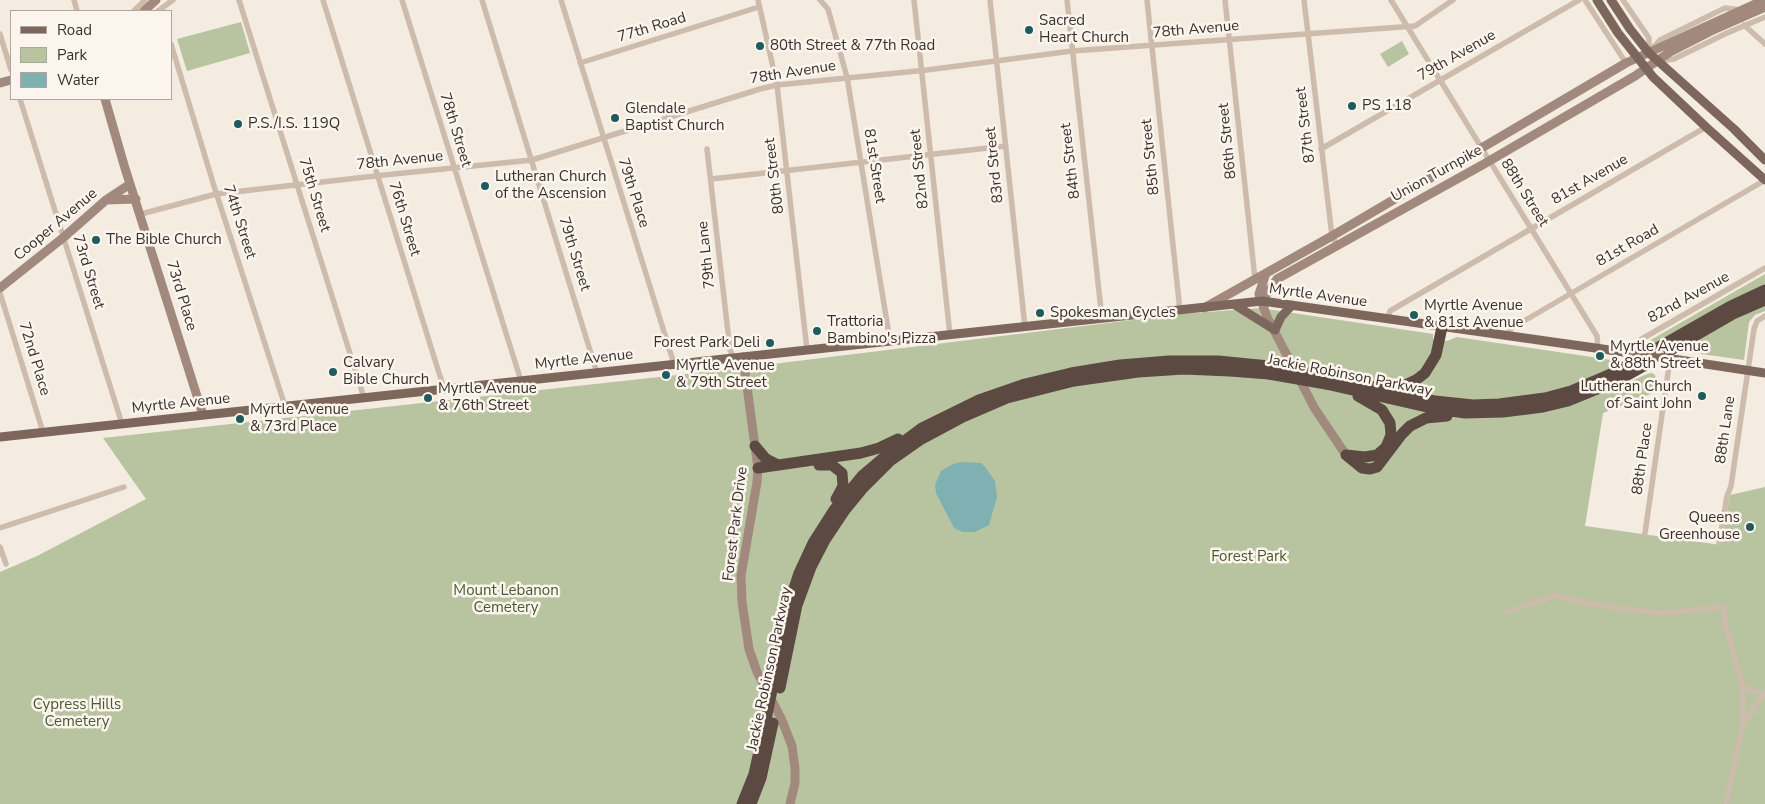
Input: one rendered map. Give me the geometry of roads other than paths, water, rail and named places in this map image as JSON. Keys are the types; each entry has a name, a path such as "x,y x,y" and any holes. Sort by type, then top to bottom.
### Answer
{"highway":[{"path":"1656,348 1729,307 1765,290"},
{"path":"1669,356 1728,317 1765,300"},
{"path":"1356,382 1398,386 1421,377 1429,369 1436,355 1442,327"},
{"name":"Jackie Robinson Parkway","path":"751,804 763,771 788,607 799,574 813,543 834,510 862,476 894,448 922,428 957,410 1026,384 1070,373 1120,365 1169,361 1218,361 1326,380 1356,382 1435,401 1473,405 1499,404 1545,398 1571,391 1607,376 1634,356"},
{"name":"Jackie Robinson Parkway","path":"1326,380 1338,387 1419,406 1453,412 1478,413 1530,409 1568,401 1609,385 1651,362"},
{"name":"Jackie Robinson Parkway","path":"777,684 797,605 806,579 824,540 845,510 867,484 890,461 920,440 963,417 1007,398 1074,381 1138,372 1184,369 1269,370"},
{"path":"1338,387 1376,406 1385,414 1391,427 1388,443 1380,453 1365,457 1346,455"},
{"path":"1346,455 1362,468 1378,467 1402,434 1415,423 1432,417 1478,413"},
{"path":"758,471 778,465 867,452 922,428"},
{"path":"755,446 766,459 778,465"},
{"path":"758,471 825,464 832,465 840,470 844,479 842,489 824,516 813,543"},
{"name":"Jackie Robinson Parkway","path":"742,804 754,774 770,722"}],"main road":[{"path":"1597,0 1614,27 1646,69 1765,180"},
{"path":"1611,0 1649,53 1734,129 1765,160"},
{"name":"Union Turnpike","path":"1202,308 1332,236 1626,63 1764,0"},
{"name":"Union Turnpike","path":"1262,301 1278,279 1489,160 1700,36 1765,7"},
{"name":"73rd Place","path":"105,100 203,415"},
{"path":"110,113 113,100"},
{"name":"Cooper Avenue","path":"0,288 64,237 106,200 130,184"},
{"path":"106,200 136,199"},
{"path":"1266,273 1259,294 1267,317 1315,409 1346,455"},
{"name":"Myrtle Avenue","path":"0,437 1262,301 1598,349 1634,356 1669,356 1765,372"},
{"path":"1235,305 1275,330"},
{"path":"1275,330 1281,317 1292,306"},
{"name":"Forest Park Drive","path":"739,358 758,471 741,576 742,602 749,649 757,672 782,718 792,746 796,768 790,804"}],"street":[{"path":"136,10 152,0"},
{"path":"161,10 172,0"},
{"name":"75th Street","path":"239,0 364,398"},
{"name":"76th Street","path":"323,0 444,389"},
{"name":"78th Street","path":"402,0 521,381"},
{"name":"79th Street","path":"482,0 597,373"},
{"name":"79th Place","path":"561,0 674,364"},
{"name":"80th Street","path":"758,0 777,85 807,350"},
{"name":"81st Street","path":"820,0 828,9 847,77 890,341"},
{"name":"82nd Street","path":"914,0 950,335"},
{"name":"83rd Street","path":"990,0 1025,327"},
{"name":"84th Street","path":"1067,0 1102,319"},
{"name":"85th Street","path":"1147,0 1180,311"},
{"name":"86th Street","path":"1225,0 1255,279"},
{"name":"87th Street","path":"1304,0 1332,236 1337,245"},
{"name":"88th Street","path":"1391,0 1597,336 1599,340 1598,349"},
{"name":"78th Avenue","path":"141,214 216,194 378,175 532,160 777,85 922,70 1072,51 1407,27 1417,25 1453,0"},
{"name":"79th Avenue","path":"1321,149 1579,0"},
{"path":"1585,0 1626,63"},
{"path":"1623,0 1649,38 1649,53"},
{"name":"77th Road","path":"580,63 759,7"},
{"name":"Union Turnpike","path":"1657,61 1674,59 1765,16"},
{"path":"1744,25 1765,44"},
{"path":"0,34 10,67"},
{"name":"74th Street","path":"172,47 216,194 285,406"},
{"name":"73rd Street","path":"20,100 122,424"},
{"name":"81st Avenue","path":"1388,319 1390,311 1706,127"},
{"path":"711,178 1006,146"},
{"name":"79th Lane","path":"706,149 711,178 730,350 739,358"},
{"name":"81st Road","path":"1504,336 1512,328 1765,180"},
{"name":"82nd Avenue","path":"1634,356 1632,346 1640,340 1765,268"},
{"name":"72nd Place","path":"0,294 44,432"},
{"name":"88th Lane","path":"1719,543 1727,496 1731,486 1754,329 1757,321 1765,316"},
{"name":"88th Place","path":"1645,533 1669,356"},
{"path":"0,528 124,487"},
{"path":"0,547 6,564"},
{"path":"1507,612 1556,595 1613,608 1665,614 1723,607 1726,627 1743,687 1743,724 1726,804"},
{"path":"1743,687 1764,693 1743,724"}],"water":[{"path":"962,462 981,463 995,481 997,497 989,525 975,532 963,532 954,528 936,493 935,485 941,471 953,464"}],"place":[{"name":"Sacred Heart Church","path":"1029,30"},
{"name":"80th Street & 77th Road","path":"760,46"},
{"name":"PS 118","path":"1352,106"},
{"name":"Glendale Baptist Church","path":"615,118"},
{"name":"P.S./I.S. 119Q","path":"238,124"},
{"name":"Lutheran Church of the Ascension","path":"485,186"},
{"name":"The Bible Church","path":"96,240"},
{"name":"Spokesman Cycles","path":"1040,313"},
{"name":"Myrtle Avenue & 81st Avenue","path":"1414,315"},
{"name":"Trattoria Bambino's Pizza","path":"817,331"},
{"name":"Forest Park Deli","path":"770,343"},
{"name":"Myrtle Avenue & 88th Street","path":"1600,356"},
{"name":"Calvary Bible Church","path":"333,372"},
{"name":"Myrtle Avenue & 79th Street","path":"666,375"},
{"name":"Lutheran Church of Saint John","path":"1702,396"},
{"name":"Myrtle Avenue & 76th Street","path":"428,398"},
{"name":"Myrtle Avenue & 73rd Place","path":"240,419"},
{"name":"Queens Greenhouse","path":"1750,527"}],"park label":[{"name":"Forest Park","path":"1249,557"},
{"name":"Mount Lebanon Cemetery","path":"506,600"},
{"name":"Cypress Hills Cemetery","path":"77,714"}]}
